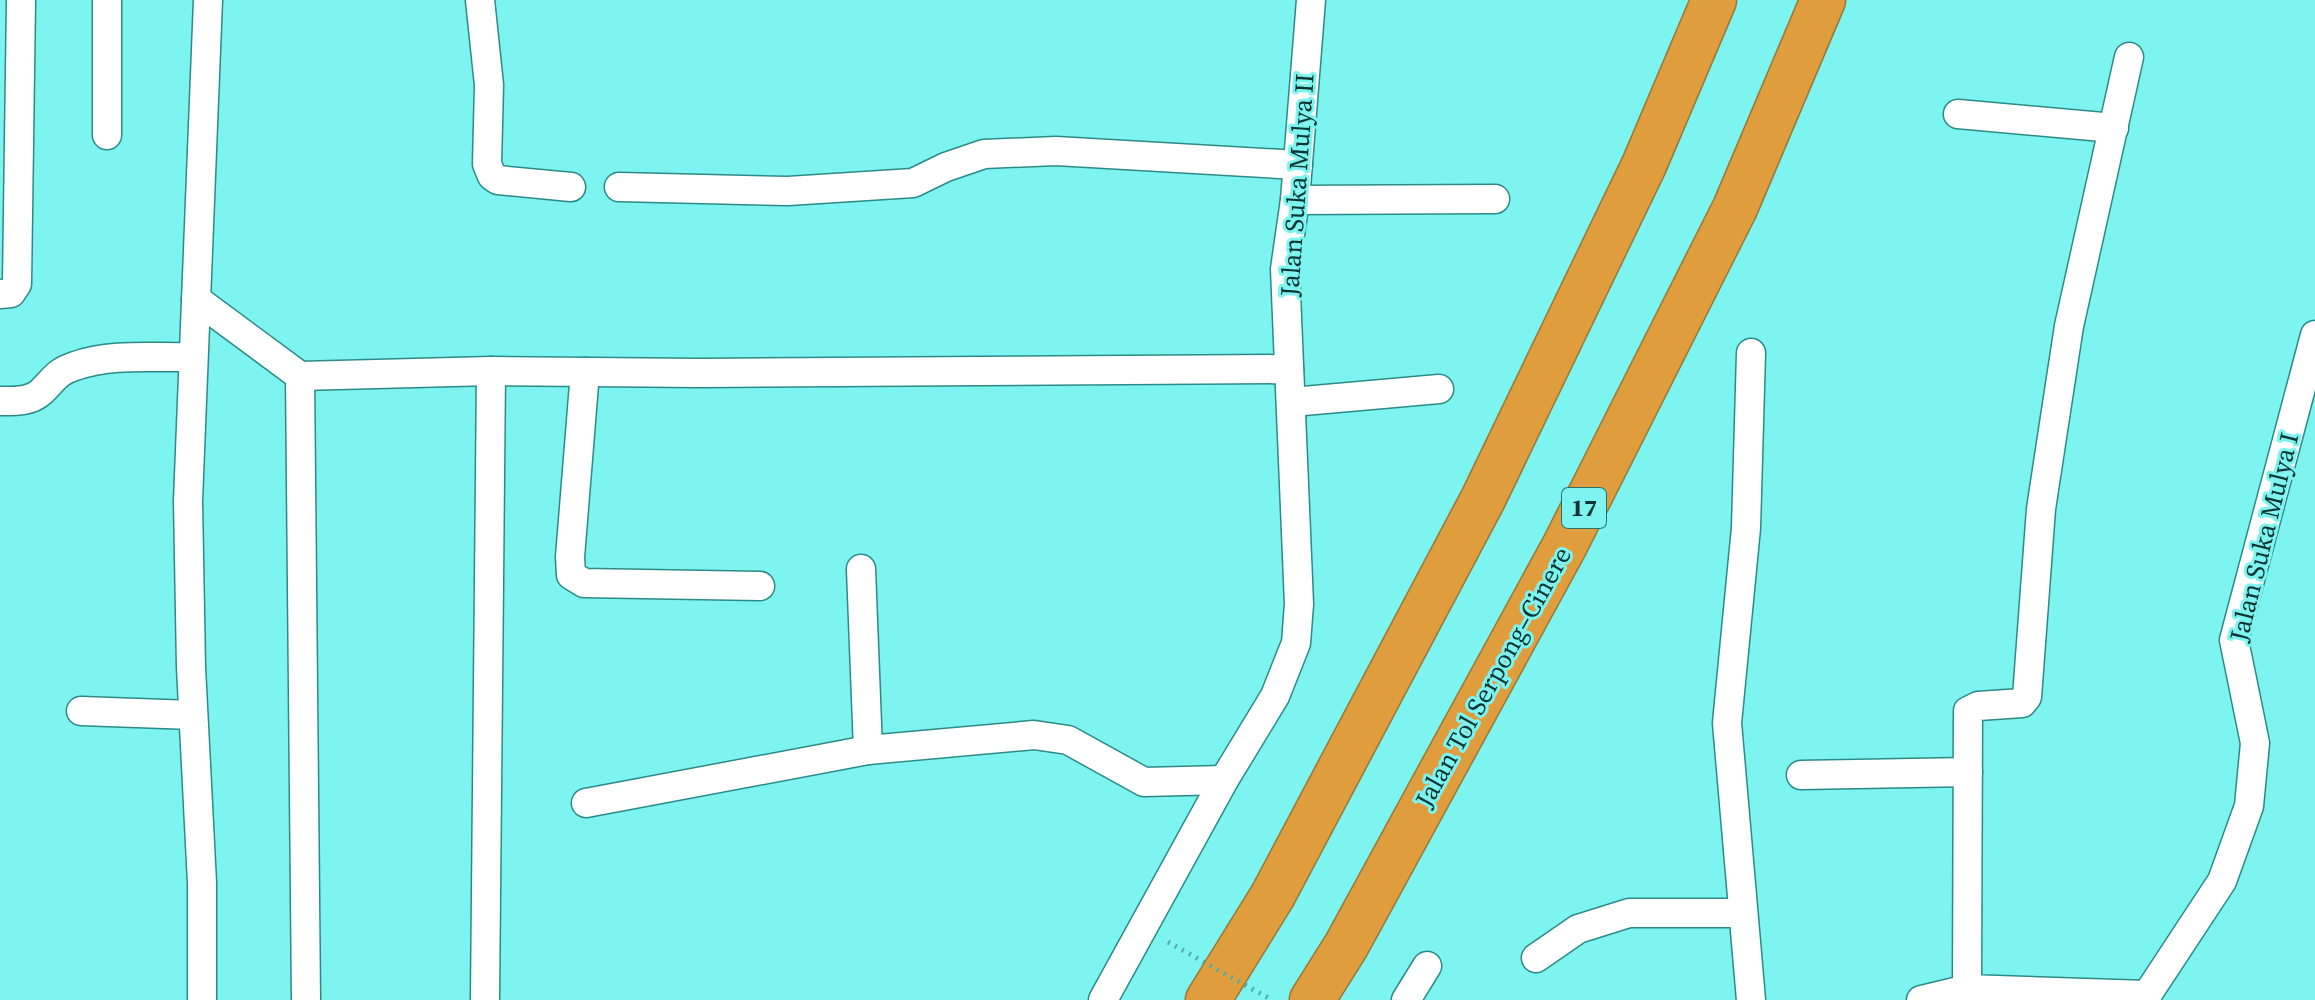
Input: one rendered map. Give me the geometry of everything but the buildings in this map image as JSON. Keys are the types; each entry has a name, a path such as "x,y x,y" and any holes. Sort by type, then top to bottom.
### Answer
{"highway":[{"path":"1208,1000 1273,895 1483,499 1644,165 1714,0"},
{"name":"Jalan Tol Serpong–Cinere","path":"1312,1000 1346,946 1565,545 1735,208 1823,0"}],"street":[{"path":"5,294 15,289 17,280 21,0"},
{"path":"107,0 107,135"},
{"path":"202,1000 202,883 193,715 188,501 208,0"},
{"path":"480,0 489,85 487,164 492,176 498,180 571,187"},
{"name":"Jalan Suka Mulya II","path":"1103,1000 1224,780 1275,696 1296,643 1299,604 1285,269 1295,200 1311,0"},
{"path":"1967,989 1970,708 2022,703 2027,697 2041,509 2069,326 2129,57"},
{"path":"1958,114 2114,128"},
{"path":"619,187 788,191 913,183 984,154 1056,151 1298,165"},
{"path":"1295,200 1495,199"},
{"path":"196,299 300,376 491,371 1289,369"},
{"name":"Jalan Suka Mulya I","path":"2147,997 2222,881 2249,806 2255,743 2234,640 2315,335"},
{"path":"1751,353 1746,528 1727,723 1751,1000"},
{"path":"0,401 22,401 41,393 62,370 101,359 192,357"},
{"path":"485,1000 491,371"},
{"path":"585,372 571,575 584,583 760,586"},
{"path":"300,376 306,1000"},
{"path":"1292,402 1439,389"},
{"path":"861,569 868,750"},
{"path":"81,711 193,715"},
{"path":"586,803 868,750 1034,735 1068,740 1144,782 1224,780"},
{"path":"1801,775 1968,772"},
{"path":"1536,958 1578,929 1629,913 1742,913"},
{"path":"1406,1000 1427,966"},
{"path":"1921,1000 1967,989 2147,997"}],"path":[{"path":"1168,942 1272,1000"}]}
